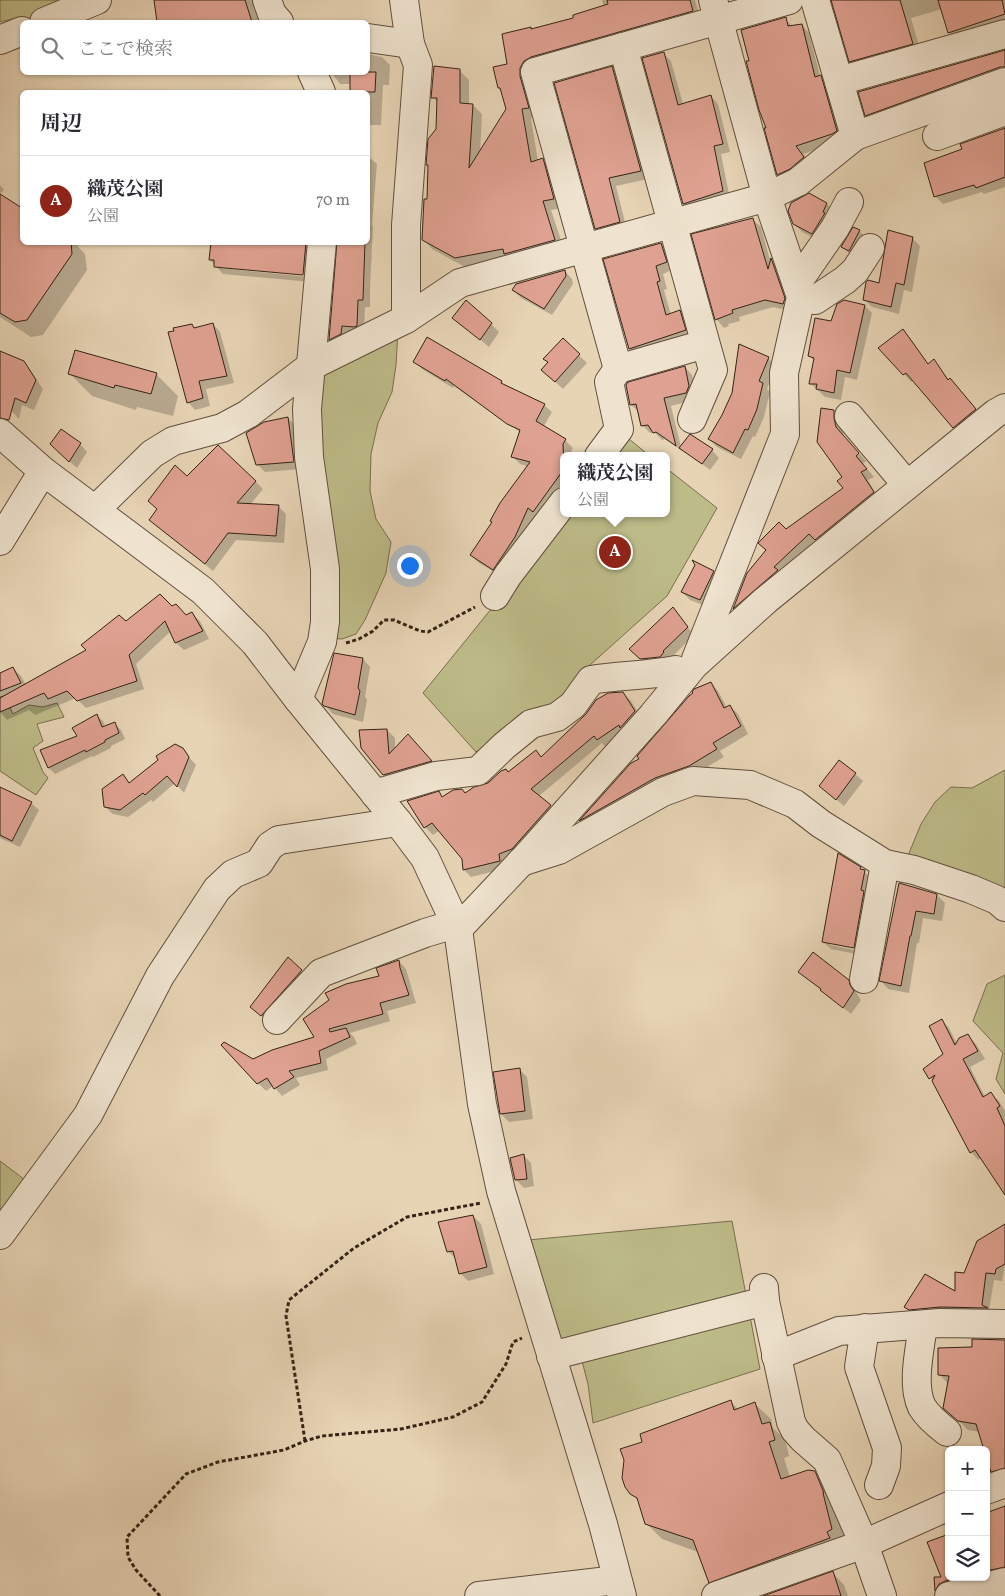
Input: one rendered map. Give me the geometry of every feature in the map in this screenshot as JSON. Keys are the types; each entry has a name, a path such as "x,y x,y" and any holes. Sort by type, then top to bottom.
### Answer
{"street":[{"path":"49,20 97,0"},
{"path":"267,0 272,14 277,20"},
{"path":"404,0 410,44 418,65 406,225 406,319"},
{"path":"618,369 535,72 623,47 716,10 789,0"},
{"path":"815,0 855,136"},
{"path":"716,10 767,197 799,290 815,300 845,280 854,271 870,248"},
{"path":"0,40 20,33"},
{"path":"839,81 1005,34"},
{"path":"370,38 410,44"},
{"path":"623,47 713,370 692,419"},
{"path":"313,75 320,90"},
{"path":"96,509 152,454 173,441 222,428 248,414 310,366 406,319 460,283 767,197 798,182 855,136 1005,82"},
{"path":"937,136 1005,111"},
{"path":"689,671 785,434 784,373 799,290 849,202"},
{"path":"298,698 322,642 325,622 325,568 309,457 307,409 322,245"},
{"path":"601,452 619,429 609,382 618,369 706,344"},
{"path":"277,1020 321,973 425,933 457,926 521,862 653,715 689,671 766,600 996,413 1005,408"},
{"path":"849,416 907,486"},
{"path":"4,443 96,509 203,591 255,643 425,858 457,926 482,1104 504,1198 603,1524 620,1588 479,1596"},
{"path":"0,541 43,471"},
{"path":"495,596 508,575 560,507"},
{"path":"376,794 436,776 478,771 531,724 557,717 573,705 591,680 612,676 641,676 676,670 689,671"},
{"path":"521,862 559,850 663,792 694,782 750,784 795,804 821,824 885,864 914,870 971,889 997,900 1005,907"},
{"path":"0,1236 88,1115 160,976 218,888 233,874 259,863 270,846 279,840 398,822"},
{"path":"864,979 885,864"},
{"path":"551,1356 764,1295 776,1356 794,1430 828,1460 864,1544 882,1596"},
{"path":"776,1356 839,1331 940,1323 1005,1324"},
{"path":"923,1325 917,1393 922,1408 947,1432"},
{"path":"865,1328 859,1368 886,1448 886,1466 879,1485"},
{"path":"990,1489 1005,1483"},
{"path":"716,1596 864,1544 945,1508"},
{"path":"950,1596 1005,1582"}],"path":[{"path":"322,642 346,643 359,639 373,631 384,620 394,620 420,631 428,632 495,596"},
{"path":"305,1441 286,1316 288,1300 354,1248 407,1217 504,1198"},
{"path":"160,1596 136,1570 128,1557 127,1537 186,1474 218,1462 284,1450 322,1436 401,1429 453,1417 482,1402 506,1364 513,1342 543,1328"}],"shaded area":[{"path":"0,0 74,0 26,20 20,20 19,23 12,19 0,22"},
{"path":"398,329 392,392 378,423 371,454 370,491 376,519 391,542 386,573 365,620 356,634 342,639 328,638 315,458 317,369"},
{"path":"629,439 645,452 619,452"},
{"path":"670,471 717,508 667,596 581,673 554,706 537,712 476,752 423,693 566,517 670,517"},
{"path":"5,696 13,714 29,705 43,707 57,703 64,717 37,724 43,741 33,748 43,772 48,778 36,795 0,771 0,697"},
{"path":"1005,770 1005,888 988,888 905,863 921,824 935,802 951,787 972,788"},
{"path":"1005,975 1005,1094 996,1079 1003,1053 973,1021 987,984"},
{"path":"0,1161 25,1180 0,1219"},
{"path":"732,1221 760,1369 593,1423 588,1384 582,1361 562,1345 528,1240"}],"building":[{"path":"154,0 245,0 251,20 157,20"},
{"path":"607,0 690,0 693,11 531,57 524,61 520,68 520,76 529,108 522,109 531,162 543,158 554,199 543,201 555,240 504,254 503,249 455,258 422,240 424,199 427,199 428,165 426,165 428,139 436,129 437,98 431,98 434,66 460,69 460,103 473,104 469,168 506,109 493,67 507,64 502,34 573,18 573,15 608,4"},
{"path":"831,0 900,0 913,44 849,62"},
{"path":"938,0 1002,0 1005,14 948,33"},
{"path":"786,17 788,26 802,24 815,77 821,75 837,131 796,146 804,157 790,169 777,175 764,128 766,128 759,110 746,61 749,61 741,30"},
{"path":"1005,50 1005,67 1000,67 865,116 858,92"},
{"path":"664,52 678,105 711,95 723,144 714,146 723,191 683,204 642,58"},
{"path":"612,66 641,171 609,178 620,222 595,229 554,83"},
{"path":"370,72 376,72 375,92 370,92 370,90 350,90 350,75 370,75"},
{"path":"1005,128 1005,177 976,188 974,185 934,197 924,163 962,149 960,144"},
{"path":"809,193 827,203 823,212 825,213 812,234 793,224 788,211 791,203"},
{"path":"0,194 20,207 20,245 71,245 72,254 27,320 15,322 0,313"},
{"path":"753,218 768,269 771,258 785,298 783,304 765,300 732,310 733,313 715,320 691,234"},
{"path":"853,227 860,230 849,251 841,247"},
{"path":"888,230 913,237 904,285 896,283 891,307 863,300 866,282 868,280 879,283"},
{"path":"661,243 667,262 656,266 660,281 657,282 666,315 680,310 686,330 629,349 603,259"},
{"path":"211,245 306,245 303,275 214,267 214,260 209,260"},
{"path":"337,245 365,245 363,300 358,300 357,326 342,326 341,334 329,340"},
{"path":"565,270 566,276 544,309 512,290 516,284"},
{"path":"466,300 492,323 480,340 452,318"},
{"path":"844,300 865,305 850,373 837,370 834,393 816,389 817,384 809,384 814,358 808,356 815,318 831,321 837,304"},
{"path":"213,323 227,376 199,381 203,398 187,403 168,332 174,331 173,328 192,324 194,328"},
{"path":"903,329 928,364 934,359 948,380 950,378 976,409 953,428 906,373 903,375 878,348"},
{"path":"427,337 502,381 501,383 545,404 536,421 566,439 563,444 563,452 560,452 560,475 533,512 528,508 515,537 493,570 470,555 492,522 490,521 500,503 530,462 511,457 520,430 507,424 446,379 445,381 413,362"},
{"path":"563,338 580,354 555,382 541,370 548,362 543,359"},
{"path":"739,344 769,357 759,381 763,383 757,409 748,430 745,429 733,453 708,439 732,393"},
{"path":"75,350 157,373 151,394 115,385 114,388 68,374"},
{"path":"0,351 24,361 36,380 26,403 15,398 9,420 0,418"},
{"path":"685,366 689,386 686,393 664,398 676,446 656,432 653,433 648,425 641,426 636,404 630,405 626,385 628,382"},
{"path":"821,408 834,410 836,427 859,453 856,456 867,469 861,472 874,492 815,540 809,534 774,567 778,570 733,609 747,573 766,550 758,543 779,522 786,529 843,488 837,481 842,477 817,442"},
{"path":"288,417 294,462 256,465 246,433 264,422"},
{"path":"61,429 81,443 69,462 50,444"},
{"path":"690,434 713,449 702,464 679,448"},
{"path":"218,445 256,481 237,503 279,505 276,536 228,533 205,564 149,520 157,509 148,501 175,465 187,476"},
{"path":"692,560 714,571 700,600 681,592 695,565"},
{"path":"160,594 172,606 176,604 186,615 192,612 203,631 175,643 165,621 129,655 137,681 77,701 67,691 48,699 44,693 0,712 0,698 86,650 81,645 119,615 126,621"},
{"path":"673,607 688,627 663,651 660,657 640,659 629,649"},
{"path":"334,653 363,658 358,688 360,691 355,715 322,704"},
{"path":"13,667 21,683 0,691 0,673"},
{"path":"711,682 724,708 730,705 741,726 713,743 717,749 689,766 655,778 579,821 631,763 639,759 637,756 693,693 694,689"},
{"path":"623,692 635,711 620,728 619,725 597,740 594,736 531,789 551,805 512,849 499,854 500,861 463,870 462,859 432,823 424,828 407,801 439,791 442,797 453,790 462,789 465,793 474,787 488,783 501,771 506,769 508,772 536,750 541,757 586,714 596,700 608,693"},
{"path":"97,714 102,727 115,722 119,733 86,752 85,750 48,768 40,750 77,736 72,728"},
{"path":"387,729 389,754 408,734 432,761 383,775 361,748 359,730"},
{"path":"175,744 183,748 189,757 177,787 167,776 145,795 143,793 120,810 104,807 102,789 123,774 129,783 158,760 156,756"},
{"path":"839,760 856,773 836,800 819,786"},
{"path":"0,787 32,802 12,841 0,835"},
{"path":"838,853 861,867 860,869 865,870 861,890 864,891 854,948 822,942"},
{"path":"899,883 937,894 934,914 916,911 901,986 879,981"},
{"path":"813,952 849,980 854,991 843,1008 798,972"},
{"path":"288,957 302,970 261,1016 250,1007"},
{"path":"399,960 409,995 380,1003 383,1014 329,1029 330,1032 346,1028 350,1037 319,1051 321,1063 289,1071 294,1077 274,1089 267,1078 257,1084 221,1045 224,1042 253,1059 272,1050 314,1037 303,1019 329,1000 325,993 346,984 379,976 376,968"},
{"path":"942,1019 955,1045 959,1038 968,1034 978,1051 963,1059 983,1097 991,1092 1000,1106 997,1108 1005,1126 1005,1195 975,1150 970,1153 932,1081 935,1075 929,1079 923,1069 943,1054 929,1026"},
{"path":"520,1068 525,1111 500,1114 493,1072"},
{"path":"524,1154 527,1179 515,1180 510,1158"},
{"path":"473,1215 487,1267 459,1274 453,1251 447,1252 438,1222"},
{"path":"1005,1224 1005,1264 996,1269 995,1274 986,1273 982,1305 988,1308 940,1307 909,1310 904,1307 925,1274 955,1291 955,1272 964,1273 977,1241"},
{"path":"972,1339 1005,1340 1005,1468 991,1472 990,1446 983,1446 976,1424 958,1421 943,1408 949,1376 938,1375 938,1348 972,1347"},
{"path":"731,1400 734,1410 755,1402 762,1424 770,1422 775,1440 769,1442 781,1479 808,1470 815,1471 824,1493 832,1529 827,1532 830,1538 709,1583 693,1540 645,1524 637,1498 630,1494 622,1478 624,1460 620,1449 642,1442 640,1434"},
{"path":"1005,1506 1005,1567 990,1570 990,1536 990,1512"},
{"path":"945,1535 945,1581 939,1584 935,1591 934,1577 941,1577 927,1542"},
{"path":"833,1571 841,1596 763,1596"}],"place":[{"name":"織茂公園","path":"615,552"}]}
